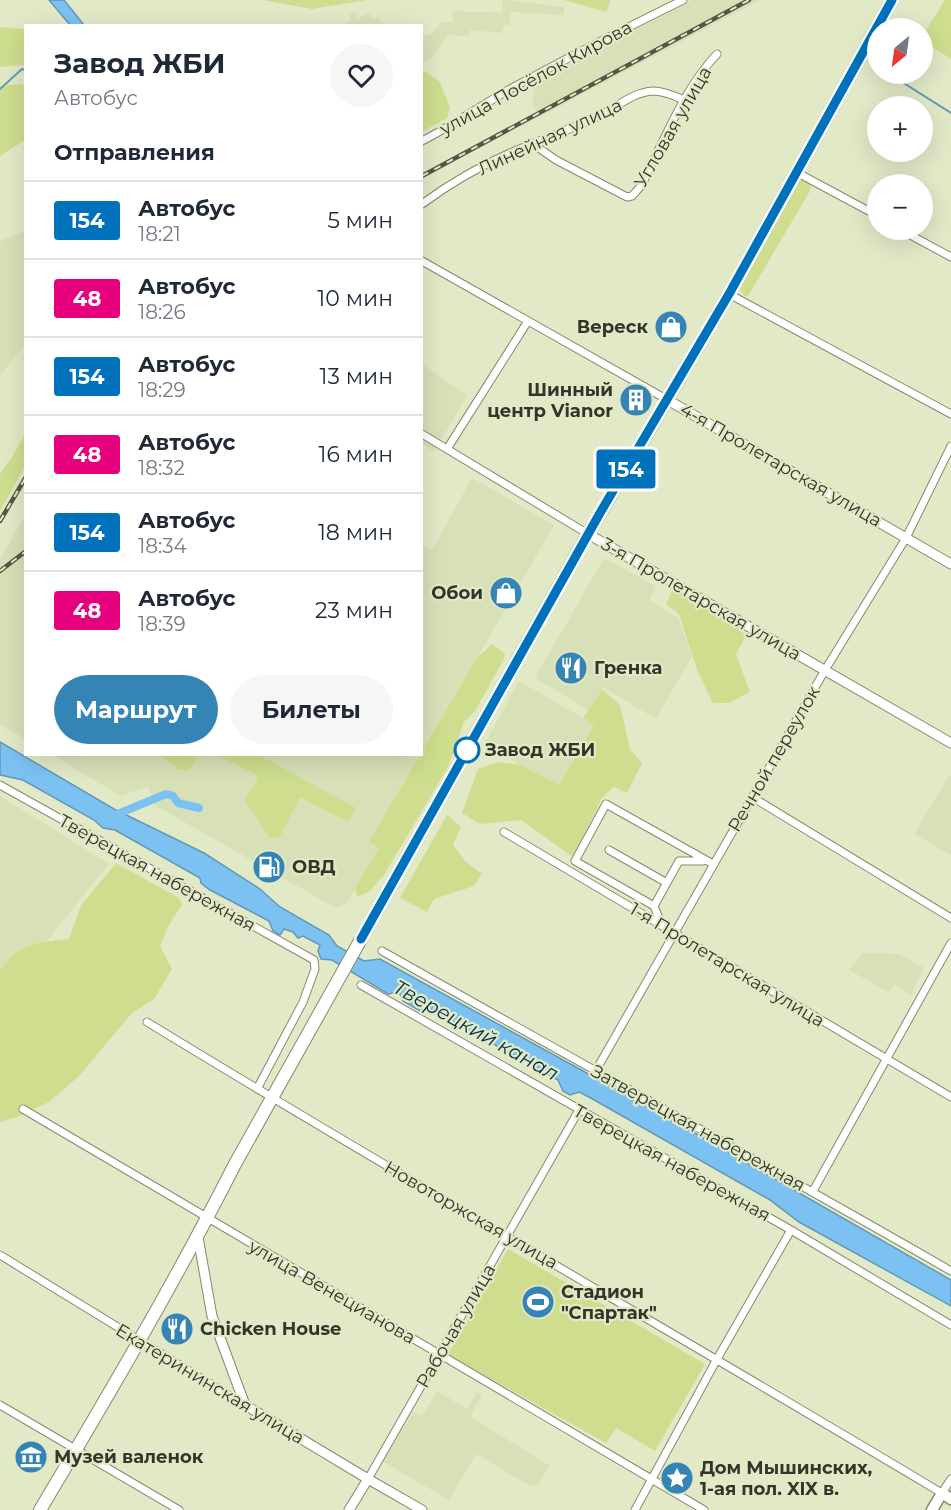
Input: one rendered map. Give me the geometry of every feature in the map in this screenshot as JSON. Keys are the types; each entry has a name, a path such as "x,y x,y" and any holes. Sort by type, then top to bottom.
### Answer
{"highway":[{"path":"40,1510 198,1237 272,1098 588,534 729,294 795,171 892,0"}],"main road":[{"path":"932,1510 946,1496"}],"street":[{"name":"улица Посёлок Кирова","path":"423,140 616,32 683,0"},
{"name":"Угловая улица","path":"533,144 556,160 627,197 632,196 641,186 684,100 717,54"},
{"name":"Линейная улица","path":"423,203 445,188 533,144 600,116 636,95 654,91 672,94 684,100"},
{"path":"795,171 867,210"},
{"path":"920,240 951,257"},
{"name":"4-я Пролетарская улица","path":"423,262 951,564"},
{"path":"729,294 951,414"},
{"path":"447,449 528,321"},
{"name":"3-я Пролетарская улица","path":"423,435 588,534 951,743"},
{"name":"Речной переулок","path":"595,1072 825,670 906,538 951,446"},
{"name":"Тверецкая набережная","path":"0,785 314,960 315,969 303,1002 257,1089"},
{"path":"752,797 951,918"},
{"path":"662,926 654,906 575,861 606,804 713,864"},
{"name":"1-я Пролетарская улица","path":"504,832 951,1097"},
{"path":"609,850 667,883"},
{"path":"654,906 680,861 705,861"},
{"path":"813,1191 951,943"},
{"name":"Затверецкая набережная","path":"382,951 595,1072 813,1191 951,1271"},
{"name":"Тверецкая набережная","path":"360,985 791,1230 951,1325"},
{"name":"Новоторжская улица","path":"147,1022 946,1496"},
{"name":"улица Венецианова","path":"23,1109 704,1510"},
{"name":"Рабочая улица","path":"349,1510 579,1110"},
{"path":"634,1510 791,1230"},
{"path":"198,1237 212,1316 245,1405"},
{"name":"Екатерининская улица","path":"0,1255 245,1405 423,1510"},
{"path":"0,1405 179,1510"},
{"path":"946,1496 951,1479"}],"shaded area":[{"path":"503,0 564,7 564,15 511,12 509,25 504,25 502,33 470,30 469,36 448,35 430,59 423,62 423,37 432,34 442,22 453,22 452,11 502,13"},
{"path":"692,0 760,0 539,117 532,102 537,81 602,44"},
{"path":"355,12 357,20 368,13 373,19 379,17 382,24 346,24 351,21 349,14"},
{"path":"24,231 24,345 0,376 0,241"},
{"path":"423,365 467,396 434,452 423,445"},
{"path":"472,478 554,525 423,751 423,545 432,550"},
{"path":"24,518 24,738 0,724 0,559"},
{"path":"604,558 656,586 649,600 678,618 692,656 656,719 603,687 588,710 535,678"},
{"path":"519,681 595,725 559,785 484,745"},
{"path":"54,756 419,756 369,842 379,848 347,903 336,908 156,806 148,786 121,796"},
{"path":"949,775 951,777 951,855 914,834"},
{"path":"0,796 109,864 0,999"},
{"path":"862,953 899,954 924,968 911,995 894,984 889,992 849,970"},
{"path":"437,1391 467,1409 477,1392 482,1395 472,1412 472,1418 549,1466 538,1485 532,1487 476,1454 449,1500 382,1461 414,1412 422,1416"}],"green space":[{"path":"263,0 367,0 312,9"},
{"path":"564,0 611,0 606,12"},
{"path":"945,0 951,0 951,59 933,47 933,19"},
{"path":"0,27 24,29 24,65 0,67"},
{"path":"426,72 439,81 450,107 447,118 423,131 423,73"},
{"path":"21,84 24,86 24,141 0,156 0,86"},
{"path":"799,179 811,182 810,191 748,296 744,296 740,289 742,282"},
{"path":"24,436 24,468 0,511 0,473"},
{"path":"672,591 678,591 728,618 746,636 736,654 750,692 729,703 713,703 697,670 679,614 666,604"},
{"path":"492,644 505,654 475,711 464,722 448,767 384,875 369,892 357,897 355,888 379,848 369,842 419,756 423,756 423,750 477,658"},
{"path":"602,689 620,705 630,749 642,763 627,793 614,787 602,798 573,857 521,820 480,824 462,813 478,769 498,762 521,765 559,785 594,725 583,718"},
{"path":"159,756 199,756 188,771 178,769"},
{"path":"218,756 261,756 356,808 348,822 300,797 279,838 270,838 245,800 258,779 255,774"},
{"path":"447,815 461,827 453,845 466,862 482,874 474,886 434,899 427,912 400,898"},
{"path":"116,863 179,898 182,905 170,923 160,946 172,969 154,999 132,1013 79,1076 49,1102 0,1122 0,971 7,961 22,949 38,943 69,939 81,905"},
{"name":"Стадион \"Спартак\"","path":"508,1249 705,1364 655,1451 616,1428 606,1443 448,1355"}],"water":[{"path":"49,0 64,0 83,24 69,24"},
{"name":"Тверецкий канал","path":"0,742 114,809 204,853 260,889 280,907 329,935 337,946 364,961 380,959 672,1120 951,1280 951,1306 799,1222 770,1200 589,1097 579,1092 570,1095 563,1091 558,1080 427,1007 420,1011 403,1001 399,992 388,994 332,960 321,959 318,951 320,945 303,936 298,938 293,932 284,929 280,935 273,931 269,921 210,890 201,883 200,878 115,830 103,828 94,820 23,780 0,775"}],"waterway":[{"path":"0,89 24,70"},
{"path":"905,84 951,113"},
{"path":"113,816 166,794 173,796 178,803 199,808"}],"railway":[{"path":"423,175 749,0"},
{"path":"0,521 24,480"},
{"path":"0,571 24,553"}],"bus line":[{"name":"154","path":"361,939 600,513 729,294 795,171 892,0"}],"place":[{"name":"Вереск","path":"671,327"},
{"name":"Шинный центр Vianor","path":"636,400"},
{"name":"Обои","path":"506,593"},
{"name":"Гренка","path":"571,668"},
{"name":"Завод ЖБИ","path":"467,750"},
{"name":"ОВД","path":"269,867"},
{"name":"Стадион \"Спартак\"","path":"538,1302"},
{"name":"Chicken House","path":"177,1329"},
{"name":"Музей валенок","path":"31,1457"},
{"name":"Дом Мышинских, 1-ая пол. XIX в.","path":"677,1478"}]}
